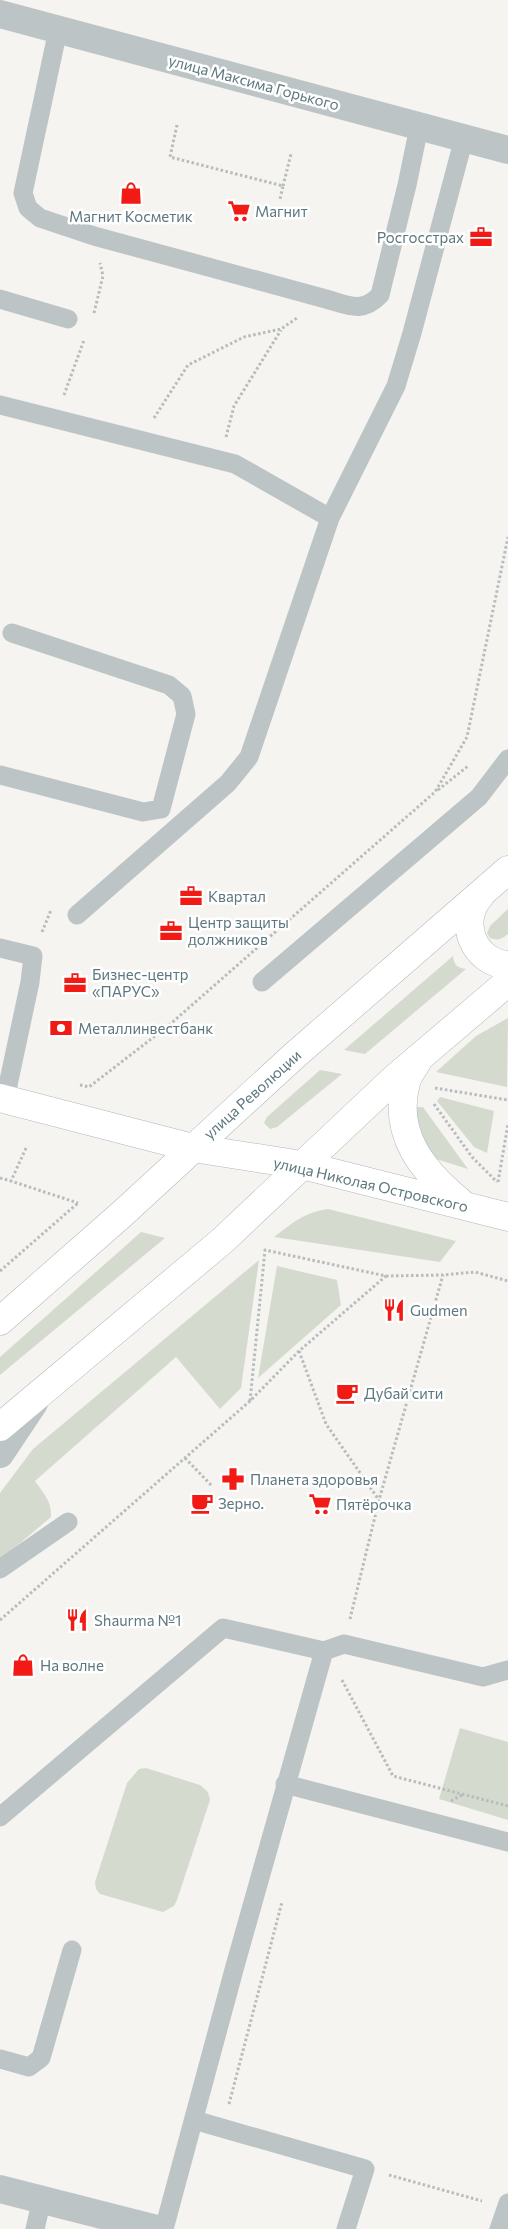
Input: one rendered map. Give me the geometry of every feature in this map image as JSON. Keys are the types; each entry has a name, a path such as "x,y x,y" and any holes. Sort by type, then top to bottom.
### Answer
{"main road":[{"name":"улица Революции","path":"0,1321 122,1214 295,1054 508,870"},
{"path":"484,891 470,913 469,926 472,940 479,951 489,960 508,965"},
{"path":"0,1427 222,1241 395,1078 508,982"},
{"path":"420,1057 406,1081 402,1108 405,1128 416,1155 434,1180 464,1205"},
{"name":"улица Николая Островского","path":"3,1099 193,1148 302,1165 508,1216"}],"street":[{"name":"улица Максима Горького","path":"0,14 508,150"},
{"path":"0,1454 41,1393"},
{"path":"0,2189 157,2229"}],"lane":[{"path":"58,30 23,193 28,208 40,218 94,236 358,308 372,304 380,295 419,127"},
{"path":"77,915 228,783 249,757 330,518 396,386 464,138"},
{"path":"0,300 68,319"},
{"path":"0,405 236,464 330,518"},
{"path":"0,775 143,812 161,809 186,714 182,696 169,685 12,633"},
{"path":"262,982 479,797 508,759"},
{"path":"0,948 33,956 30,982 3,1099"},
{"path":"0,1568 68,1522"},
{"path":"0,1817 223,1628 324,1652 344,1644 483,1677 508,1670"},
{"path":"164,2229 324,1652"},
{"path":"286,1784 508,1842"},
{"path":"0,2058 29,2067 41,2058 72,1950"},
{"path":"194,2120 365,2169 346,2229"},
{"path":"35,2229 42,2199"},
{"path":"499,2229 507,2205"}],"path":[{"path":"177,125 170,157 284,186"},
{"path":"280,199 291,154"},
{"path":"140,440 188,365 244,336 281,329 326,299"},
{"path":"220,460 234,406 281,329"},
{"path":"72,1084 89,1087 168,1026 435,792 467,737 508,537"},
{"path":"432,1088 508,1100"},
{"path":"433,1102 472,1157 498,1183 508,1124"},
{"path":"11,1181 26,1148"},
{"path":"0,1178 78,1203 0,1271"},
{"path":"250,1401 265,1250 386,1276 443,1275 475,1272 508,1281"},
{"path":"430,1321 443,1275"},
{"path":"0,1620 250,1401 299,1351 386,1276"},
{"path":"299,1351 326,1424 380,1500"},
{"path":"185,1458 212,1486"},
{"path":"339,1674 394,1776 508,1806"},
{"path":"365,2169 507,2205"}],"shaded area":[{"path":"508,909 508,934 500,939 490,938 487,933 490,926"},
{"path":"453,956 457,966 466,969 365,1054 344,1050"},
{"path":"508,1018 507,1087 436,1072 476,1036"},
{"path":"320,1070 342,1074 277,1127 270,1129 264,1123 267,1117"},
{"path":"440,1097 494,1111 487,1153 474,1147 437,1101"},
{"path":"412,1107 423,1107 468,1169 433,1158 425,1150"},
{"path":"328,1209 456,1241 440,1262 274,1237 305,1216"},
{"path":"141,1232 165,1238 0,1375 0,1357"},
{"path":"259,1260 241,1388 220,1409 176,1357 35,1481 44,1493 50,1506 51,1517 0,1560 0,1493 33,1449"},
{"path":"277,1266 337,1280 341,1305 258,1378"},
{"path":"460,1728 508,1742 508,1820 439,1799"},
{"path":"146,1768 200,1785 208,1792 210,1800 177,1900 174,1906 163,1912 100,1894 96,1889 95,1882 127,1783 139,1769"}],"place":[{"name":"Магнит Косметик","path":"131,193"},
{"name":"Магнит","path":"239,211"},
{"name":"Росгосстрах","path":"481,237"},
{"name":"Квартал","path":"191,896"},
{"name":"Центр защиты должников","path":"171,931"},
{"name":"Бизнес-центр «ПАРУС»","path":"75,983"},
{"name":"Металлинвестбанк","path":"61,1028"},
{"name":"Gudmen","path":"394,1310"},
{"name":"Дубай сити","path":"347,1393"},
{"name":"Планета здоровья","path":"233,1479"},
{"name":"Зерно.","path":"202,1503"},
{"name":"Пятёрочка","path":"320,1504"},
{"name":"Shaurma №1","path":"77,1620"},
{"name":"На волне","path":"23,1665"}]}
